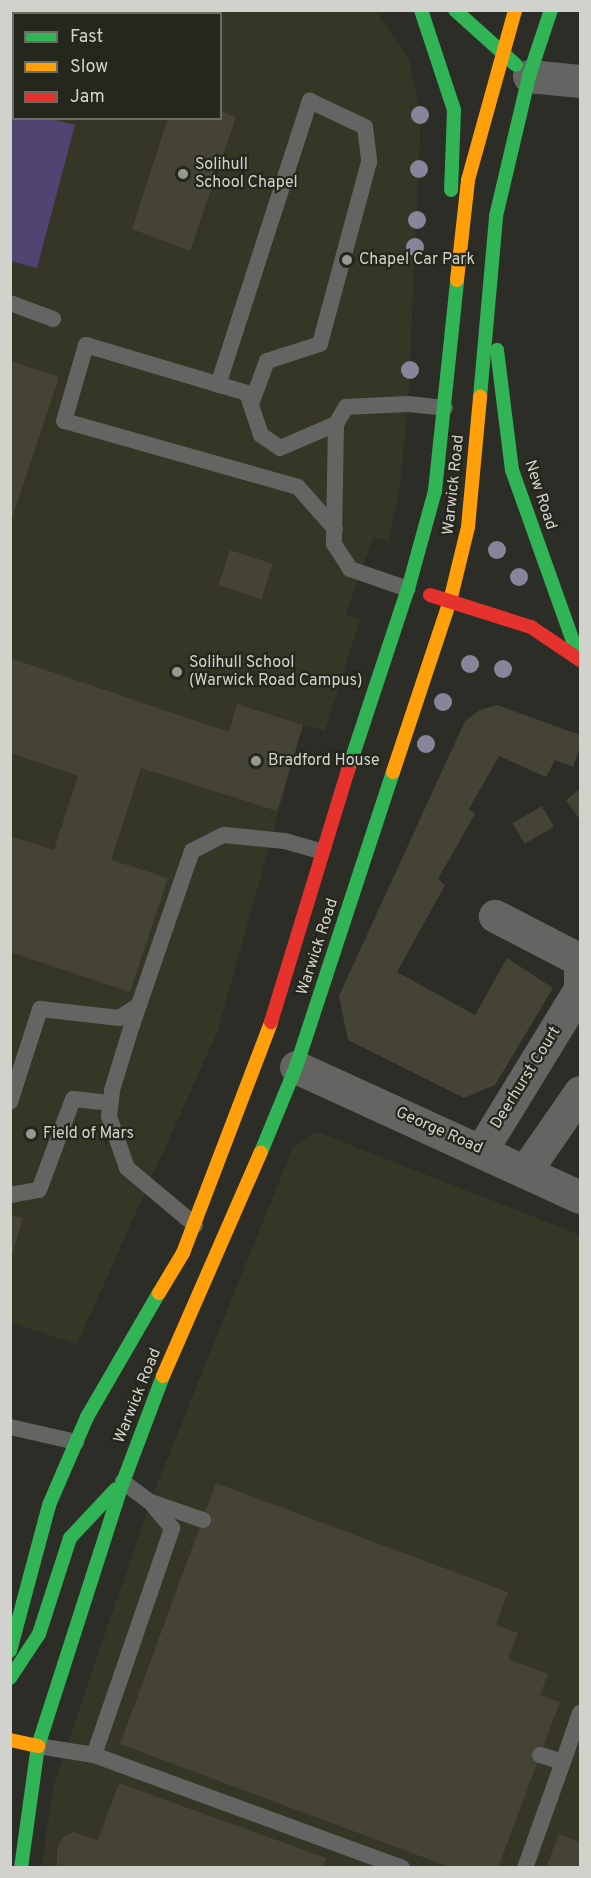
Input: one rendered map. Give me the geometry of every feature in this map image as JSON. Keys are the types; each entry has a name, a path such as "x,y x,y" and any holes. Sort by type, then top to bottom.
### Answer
{"main road":[{"path":"422,10 454,110 445,408"},
{"path":"455,10 529,76"},
{"name":"Warwick Road","path":"21,1868 38,1746 123,1482 154,1395 225,1242 277,1059 321,851 408,589 435,491 468,180 501,50 515,10"},
{"name":"Warwick Road","path":"10,1651 15,1614 49,1505 76,1443 195,1225 277,1059 450,601 468,527 489,264 529,76 551,10"},
{"name":"New Road","path":"489,264 512,470 580,659"},
{"name":"New Road","path":"408,589 531,627 580,659"},
{"path":"10,1678 39,1634 70,1538 123,1482"},
{"path":"10,1740 38,1746"},
{"path":"10,1828 28,1805"}],"street":[{"path":"529,76 580,81"},
{"name":"Deerhurst Court","path":"482,1149 580,989 580,960 495,916"},
{"name":"George Road","path":"277,1059 482,1149 580,1197"},
{"path":"526,1170 580,1092"}],"lane":[{"path":"218,385 310,100 365,127 369,162 320,344 267,361 250,404"},
{"path":"10,303 53,319"},
{"path":"334,529 298,487 64,421 86,345 247,393 261,435 280,448 336,424"},
{"path":"408,589 350,569 334,544 336,424 346,407 408,404 445,408"},
{"path":"195,1225 127,1168 109,1116 110,1103 139,1005 192,851 224,835 285,841 321,851"},
{"path":"10,1102 40,1009 119,1018 139,1005"},
{"path":"10,1195 39,1190 73,1099 110,1103"},
{"path":"10,1426 76,1443"},
{"path":"94,1755 172,1528 150,1502 123,1482"},
{"path":"150,1502 203,1520"},
{"path":"525,1868 580,1718"},
{"path":"38,1746 94,1755 402,1868"},
{"path":"540,1755 563,1762"}],"shaded area":[{"path":"11,10 105,10 12,12 12,48"},
{"name":"Solihull School (Warwick Road Campus)","path":"11,11 375,11 409,59 421,116 408,404 400,486 389,541 374,537 345,615 360,620 325,731 303,725 218,1030 77,1344 11,1322"},
{"path":"10,109 12,120 54,120 75,125 37,268 11,261"},
{"path":"317,1132 580,1235 580,1867 41,1868 54,1784 151,1499 293,1147"}],"building":[{"name":"Solihull School Chapel","path":"222,112 236,117 190,251 132,229 167,120 222,120"},
{"path":"10,361 59,377 11,521 10,521"},
{"path":"230,550 273,564 261,599 219,585"},
{"path":"10,658 229,732 237,704 303,725 277,811 141,768 111,860 168,878 130,992 10,952 10,836 54,850 78,776 10,753"},
{"path":"497,705 580,735 580,746 573,767 555,760 546,777 499,756 469,809 475,814 438,879 445,885 397,972 475,1015 507,958 553,988 495,1085 464,1098 348,1040 339,996 465,721 480,710"},
{"path":"579,790 580,792 580,820 566,800"},
{"path":"542,806 554,827 525,844 513,823"},
{"path":"10,1215 23,1218 11,1258 10,1258"},
{"path":"216,1483 508,1592 496,1625 518,1633 508,1659 548,1674 540,1695 560,1702 498,1868 452,1868 120,1744"},
{"path":"119,1783 326,1858 323,1868 57,1868 57,1849 62,1838 73,1832 98,1840"},
{"path":"559,1834 580,1842 580,1868 546,1868"}],"traffic: fast":[{"path":"421,10 454,110 451,190"},
{"path":"455,10 516,65"},
{"path":"480,397 496,216 529,76 551,10"},
{"path":"348,770 408,589 435,491 457,280"},
{"path":"497,350 512,470 579,658"},
{"path":"261,1152 296,1067 393,772"},
{"path":"10,1651 49,1505 87,1417 159,1293"},
{"path":"21,1868 38,1746 123,1482 163,1376"},
{"path":"10,1678 39,1634 70,1538 116,1489"}],"traffic: slow":[{"path":"457,280 468,180 515,10"},
{"path":"393,772 450,601 468,527 480,397"},
{"path":"159,1293 183,1253 271,1022"},
{"path":"163,1376 261,1152"},
{"path":"10,1740 38,1746"}],"traffic: jam":[{"path":"430,595 531,627 580,660"},
{"path":"271,1022 348,770"}],"place":[{"name":"Solihull School Chapel","path":"183,174"},
{"name":"Chapel Car Park","path":"347,260"},
{"name":"Solihull School (Warwick Road Campus)","path":"177,672"},
{"name":"Bradford House","path":"256,761"},
{"name":"Field of Mars","path":"31,1134"}]}
